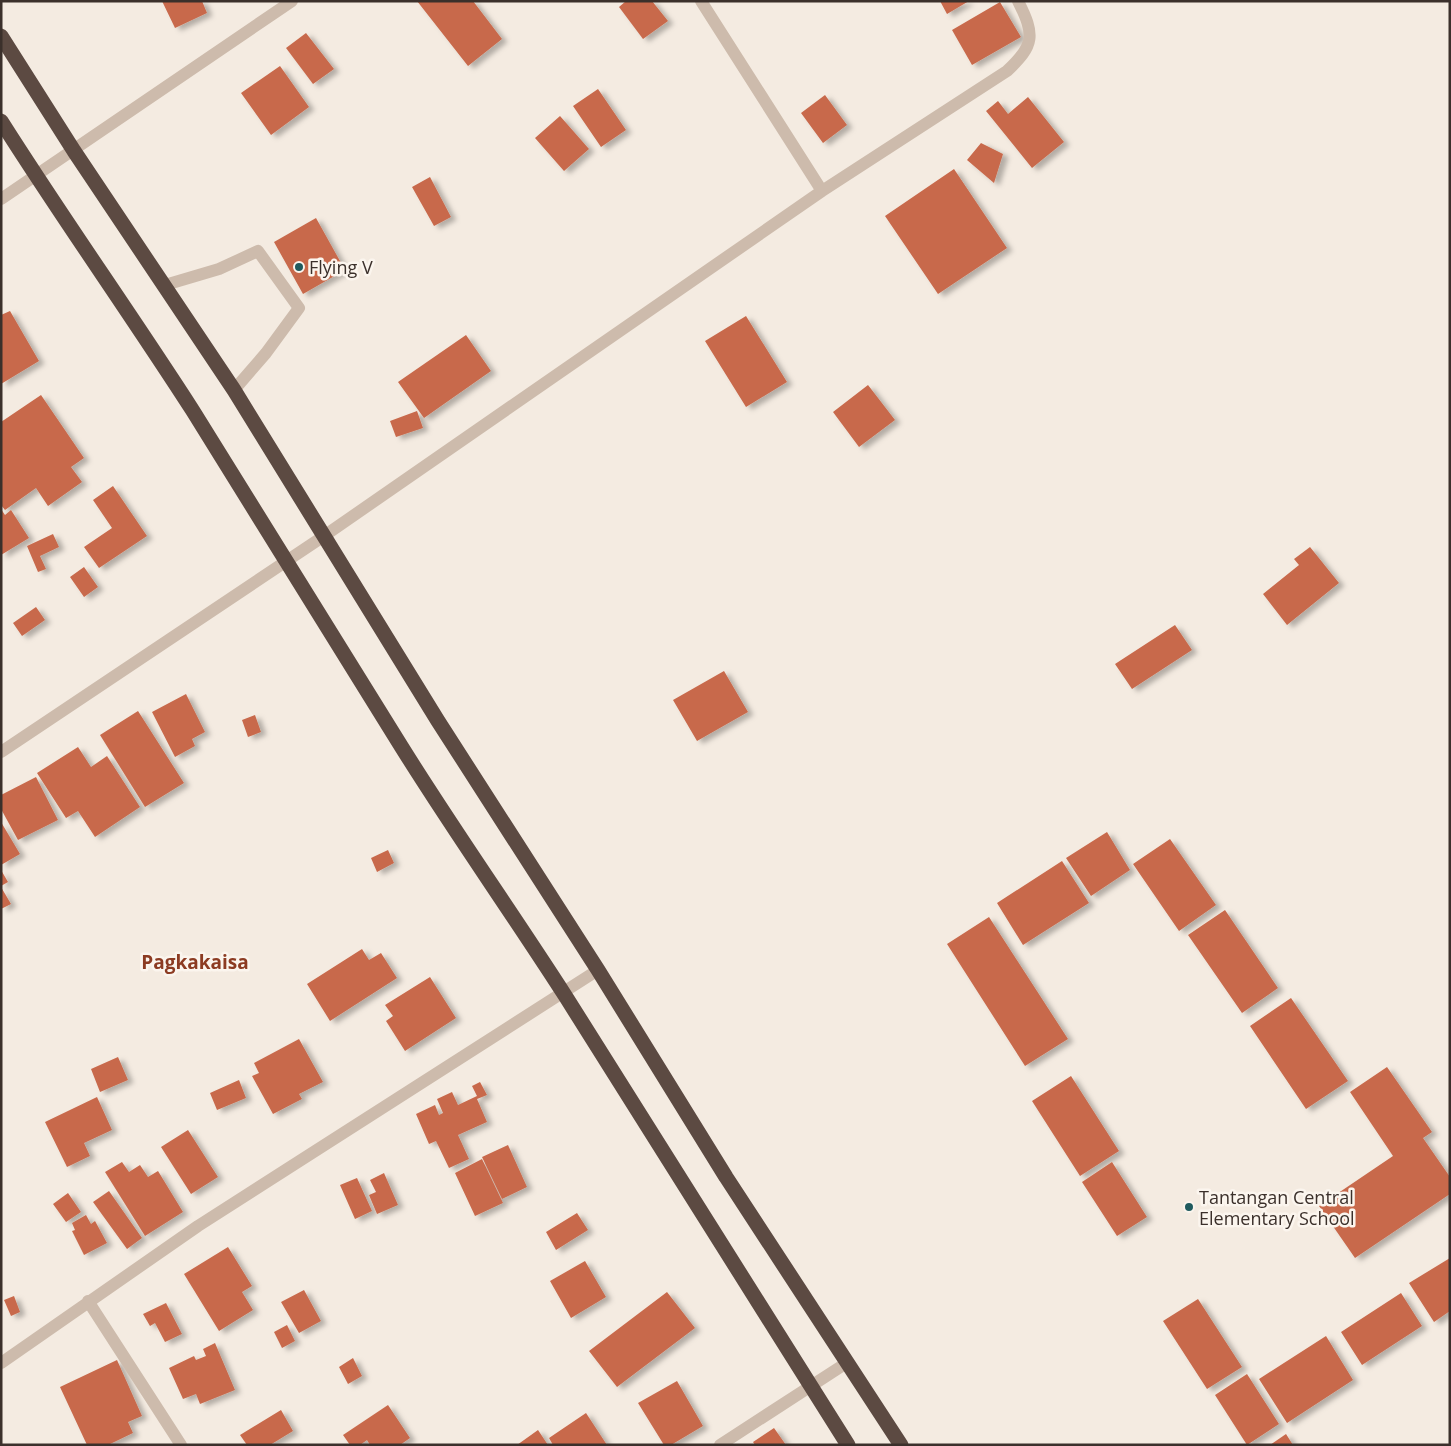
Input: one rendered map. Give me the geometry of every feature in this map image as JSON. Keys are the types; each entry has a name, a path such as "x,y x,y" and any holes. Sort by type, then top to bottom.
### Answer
{"highway":[{"path":"1,36 74,151 234,390 438,721 598,970 726,1177 901,1445"},
{"path":"1,121 133,319 287,561 400,745 563,993 848,1445"}],"street":[{"path":"1,199 292,1"},
{"path":"701,1 822,192"},
{"path":"1,752 324,536 822,192 1007,71 1024,55 1030,38 1027,18 1018,1"},
{"path":"165,285 219,269 258,251 299,308 266,353 234,390"},
{"path":"1,1363 206,1221 598,970"},
{"path":"88,1301 181,1445"},
{"path":"720,1445 848,1362"}],"building":[{"path":"162,1 202,1 207,13 175,28"},
{"path":"417,1 473,1 502,39 468,66"},
{"path":"626,1 652,1 668,21 643,39 619,7"},
{"path":"940,1 969,1 947,14"},
{"path":"1000,2 1021,37 972,65 952,30"},
{"path":"306,33 334,69 313,84 286,48"},
{"path":"280,66 309,107 271,135 241,93"},
{"path":"598,89 626,130 601,147 573,106"},
{"path":"825,95 847,125 823,143 801,113"},
{"path":"1028,97 1064,142 1032,168 986,111 998,101 1008,114"},
{"path":"560,116 589,149 564,171 535,138"},
{"path":"981,143 1003,154 994,183 967,160"},
{"path":"954,169 1007,248 938,294 885,216"},
{"path":"430,177 451,217 434,226 412,187"},
{"path":"316,218 345,270 303,294 274,242"},
{"path":"10,311 39,361 1,384 1,315"},
{"path":"746,316 787,382 746,407 705,341"},
{"path":"466,335 491,371 424,418 398,382"},
{"path":"868,385 895,420 859,447 833,412"},
{"path":"41,395 84,458 71,467 82,482 48,506 36,488 5,510 1,505 1,422"},
{"path":"417,411 423,428 396,437 390,421"},
{"path":"113,486 147,536 99,568 84,547 112,528 93,500"},
{"path":"1,509 5,515 11,510 29,538 1,555"},
{"path":"53,534 59,547 40,556 46,569 38,572 27,546"},
{"path":"1310,547 1339,583 1287,625 1263,594 1299,565 1294,559"},
{"path":"84,567 98,587 84,597 70,577"},
{"path":"36,607 45,620 22,636 13,623"},
{"path":"1175,625 1192,650 1132,689 1115,664"},
{"path":"724,671 748,712 697,741 673,700"},
{"path":"186,694 205,732 192,739 195,746 175,757 152,712"},
{"path":"138,711 184,783 145,807 100,735"},
{"path":"255,715 261,732 248,737 242,720"},
{"path":"78,747 91,767 107,756 140,807 95,837 78,811 66,818 37,773"},
{"path":"36,777 58,820 18,840 1,809 1,795"},
{"path":"1,822 20,854 1,865"},
{"path":"1107,832 1130,870 1091,896 1066,858"},
{"path":"1170,839 1216,905 1179,931 1133,864"},
{"path":"388,850 394,863 377,872 371,858"},
{"path":"1062,861 1089,903 1023,945 997,903"},
{"path":"1,870 8,882 1,886"},
{"path":"1,887 11,904 1,909"},
{"path":"1225,910 1278,988 1242,1013 1188,935"},
{"path":"989,917 1068,1039 1025,1066 947,944"},
{"path":"362,949 369,960 381,953 397,978 330,1021 307,984"},
{"path":"430,977 456,1018 405,1051 386,1021 393,1016 385,1005"},
{"path":"1291,998 1348,1081 1306,1109 1250,1026"},
{"path":"299,1039 323,1082 299,1094 302,1099 273,1114 252,1076 259,1073 254,1063"},
{"path":"118,1057 128,1080 100,1092 91,1069"},
{"path":"1387,1067 1432,1132 1423,1138 1450,1177 1450,1194 1355,1258 1319,1206 1393,1156 1350,1092"},
{"path":"1071,1076 1119,1151 1080,1176 1032,1101"},
{"path":"239,1080 246,1098 217,1110 210,1093"},
{"path":"480,1082 487,1095 477,1099 487,1122 458,1135 469,1159 449,1168 436,1141 429,1144 416,1114 435,1105 439,1115 443,1113 437,1099 452,1092 458,1105 477,1096 472,1086"},
{"path":"97,1097 112,1130 84,1143 90,1156 67,1167 45,1122"},
{"path":"188,1130 218,1177 191,1194 161,1147"},
{"path":"508,1145 527,1187 502,1199 482,1157"},
{"path":"482,1159 503,1203 475,1216 455,1173"},
{"path":"122,1162 129,1172 140,1165 148,1177 158,1171 183,1212 145,1236 105,1172"},
{"path":"1112,1162 1147,1217 1117,1236 1082,1182"},
{"path":"384,1173 398,1205 377,1214 369,1195 376,1192 370,1180"},
{"path":"357,1178 372,1211 355,1219 340,1185"},
{"path":"109,1191 142,1238 127,1249 93,1202"},
{"path":"68,1193 81,1212 66,1222 53,1204"},
{"path":"577,1213 588,1230 556,1250 546,1232"},
{"path":"86,1215 91,1224 95,1221 107,1243 84,1255 72,1231 75,1230 72,1223"},
{"path":"228,1247 252,1286 242,1292 253,1310 219,1331 184,1274"},
{"path":"1450,1258 1450,1311 1434,1322 1409,1283"},
{"path":"585,1261 606,1297 571,1318 550,1281"},
{"path":"304,1290 321,1321 299,1333 281,1302"},
{"path":"667,1292 695,1328 617,1387 589,1351"},
{"path":"1401,1293 1422,1326 1362,1365 1341,1332"},
{"path":"14,1296 20,1312 11,1316 4,1300"},
{"path":"1198,1299 1242,1367 1207,1389 1163,1321"},
{"path":"166,1303 182,1334 165,1342 155,1323 150,1326 143,1314"},
{"path":"287,1325 295,1341 282,1348 274,1332"},
{"path":"1326,1336 1353,1380 1287,1423 1259,1379"},
{"path":"215,1343 235,1390 200,1404 196,1394 183,1399 169,1368 194,1356 196,1360 206,1356 203,1349"},
{"path":"353,1358 362,1376 348,1384 339,1367"},
{"path":"117,1360 142,1416 128,1422 133,1433 108,1445 87,1445 60,1387"},
{"path":"1247,1374 1279,1424 1247,1445 1215,1395"},
{"path":"677,1381 703,1426 671,1445 664,1445 638,1403"},
{"path":"388,1405 410,1438 400,1445 370,1445 367,1440 360,1445 350,1445 343,1435"},
{"path":"281,1410 293,1431 270,1445 247,1445 240,1435"},
{"path":"586,1413 607,1445 553,1445 549,1438"},
{"path":"774,1428 786,1445 755,1445 753,1442"},
{"path":"538,1430 548,1445 517,1445"},
{"path":"1286,1434 1293,1445 1270,1445"}],"place":[{"name":"Flying V","path":"299,267"},
{"name":"Tantangan Central Elementary School","path":"1189,1207"}],"district":[{"name":"Pagkakaisa","path":"195,962"}]}
